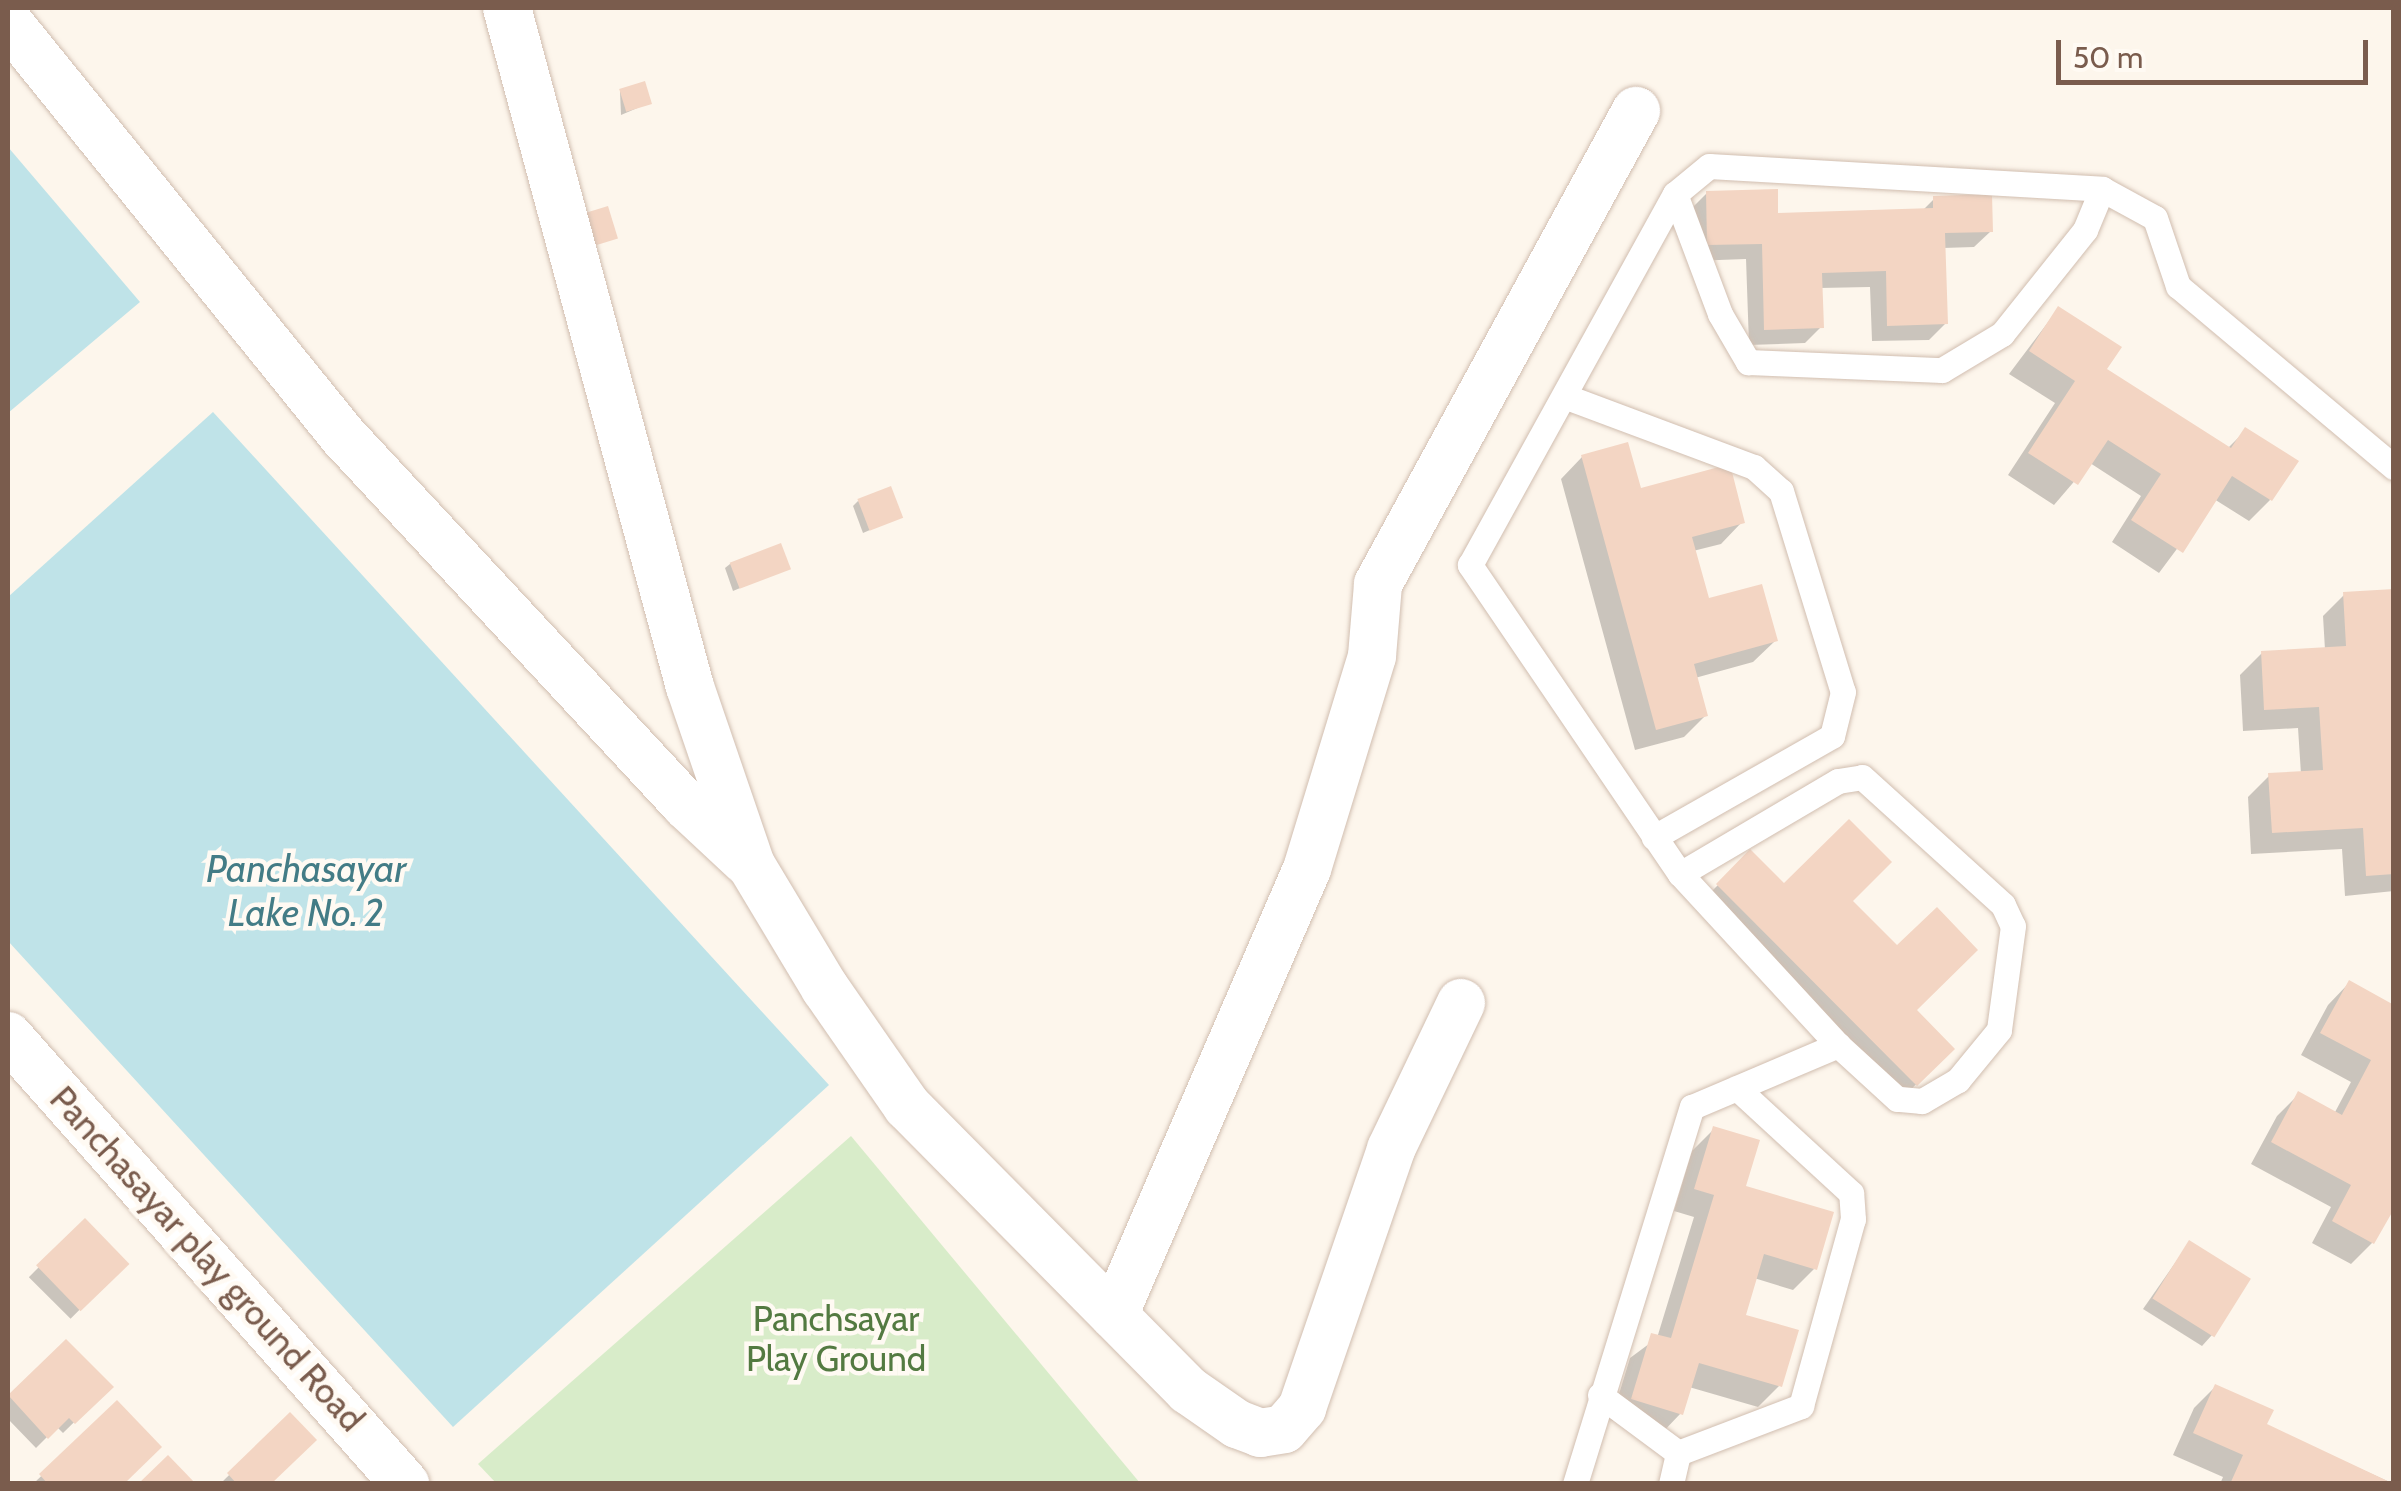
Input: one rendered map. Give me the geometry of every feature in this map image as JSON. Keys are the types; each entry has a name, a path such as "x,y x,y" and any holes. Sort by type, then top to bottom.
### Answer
{"street":[{"path":"506,8 690,688 751,866"},
{"path":"8,22 343,436 686,805 751,866 907,1106 1188,1390 1237,1424 1260,1434 1284,1429 1302,1408 1365,1216 1460,1003"},
{"path":"1114,1315 1307,870 1372,656 1378,584 1636,111"},
{"name":"Panchasayar play ground Road","path":"8,1036 405,1484"}],"lane":[{"path":"1680,874 1838,781 1862,778 2003,904 2013,926 1999,1030 1958,1080 1922,1102 1897,1099 1838,1046 1680,874 1470,565 1675,194 1708,166 2102,189 2155,218 2178,286 2394,467"},
{"path":"1675,194 1720,314 1748,362 1942,370 2002,334 2084,230 2102,189"},
{"path":"1564,396 1754,466 1781,491 1843,692 1832,736 1654,837"},
{"path":"1576,1484 1680,1130 1692,1107 1838,1046"},
{"path":"1678,1452 1801,1406 1852,1219 1851,1194 1737,1088"},
{"path":"1600,1395 1678,1452"},
{"path":"1671,1484 1678,1452"}],"green space":[{"name":"Panchsayar Play Ground","path":"851,1136 1140,1483 496,1483 478,1464"}],"water":[{"path":"8,147 140,302 8,413"},
{"name":"Panchasayar Lake No. 2","path":"213,412 829,1085 453,1427 8,941 8,597"}],"building":[{"path":"645,81 652,104 626,112 619,89"},
{"path":"1778,189 1778,213 1933,208 1933,196 1992,194 1993,232 1945,233 1948,324 1887,326 1886,271 1822,273 1824,328 1764,330 1762,244 1707,245 1706,191"},
{"path":"608,206 618,239 580,250 570,218"},
{"path":"2058,306 2122,347 2107,369 2231,448 2245,427 2299,461 2272,501 2232,476 2183,553 2131,520 2161,474 2108,440 2078,485 2028,453 2075,381 2029,351"},
{"path":"1628,442 1641,488 1730,464 1745,523 1692,537 1709,598 1762,584 1778,641 1694,664 1708,716 1656,730 1581,455"},
{"path":"891,486 903,518 870,531 857,499"},
{"path":"781,543 791,569 740,589 730,563"},
{"path":"2394,589 2394,874 2366,876 2363,828 2272,833 2268,773 2323,770 2319,707 2264,710 2261,651 2346,646 2343,592"},
{"path":"1849,819 1892,862 1853,901 1897,945 1937,907 1978,950 1917,1010 1955,1049 1917,1086 1716,884 1750,849 1784,883"},
{"path":"2349,980 2394,1005 2394,1209 2374,1244 2332,1221 2351,1185 2271,1142 2298,1091 2342,1115 2371,1060 2320,1033"},
{"path":"1713,1126 1760,1140 1746,1186 1834,1212 1817,1270 1764,1254 1746,1315 1799,1330 1782,1387 1699,1363 1683,1415 1631,1399 1651,1333 1671,1338 1714,1195 1694,1189"},
{"path":"85,1218 129,1264 81,1311 36,1265"},
{"path":"2189,1240 2251,1279 2214,1337 2152,1299"},
{"path":"66,1339 114,1387 75,1424 69,1418 48,1439 8,1395"},
{"path":"2215,1384 2274,1410 2267,1424 2394,1484 2230,1484 2243,1455 2193,1433"},
{"path":"117,1400 162,1447 124,1484 48,1484 39,1474"},
{"path":"290,1412 317,1440 271,1484 237,1484 227,1473"},
{"path":"168,1455 196,1484 138,1484"}]}
